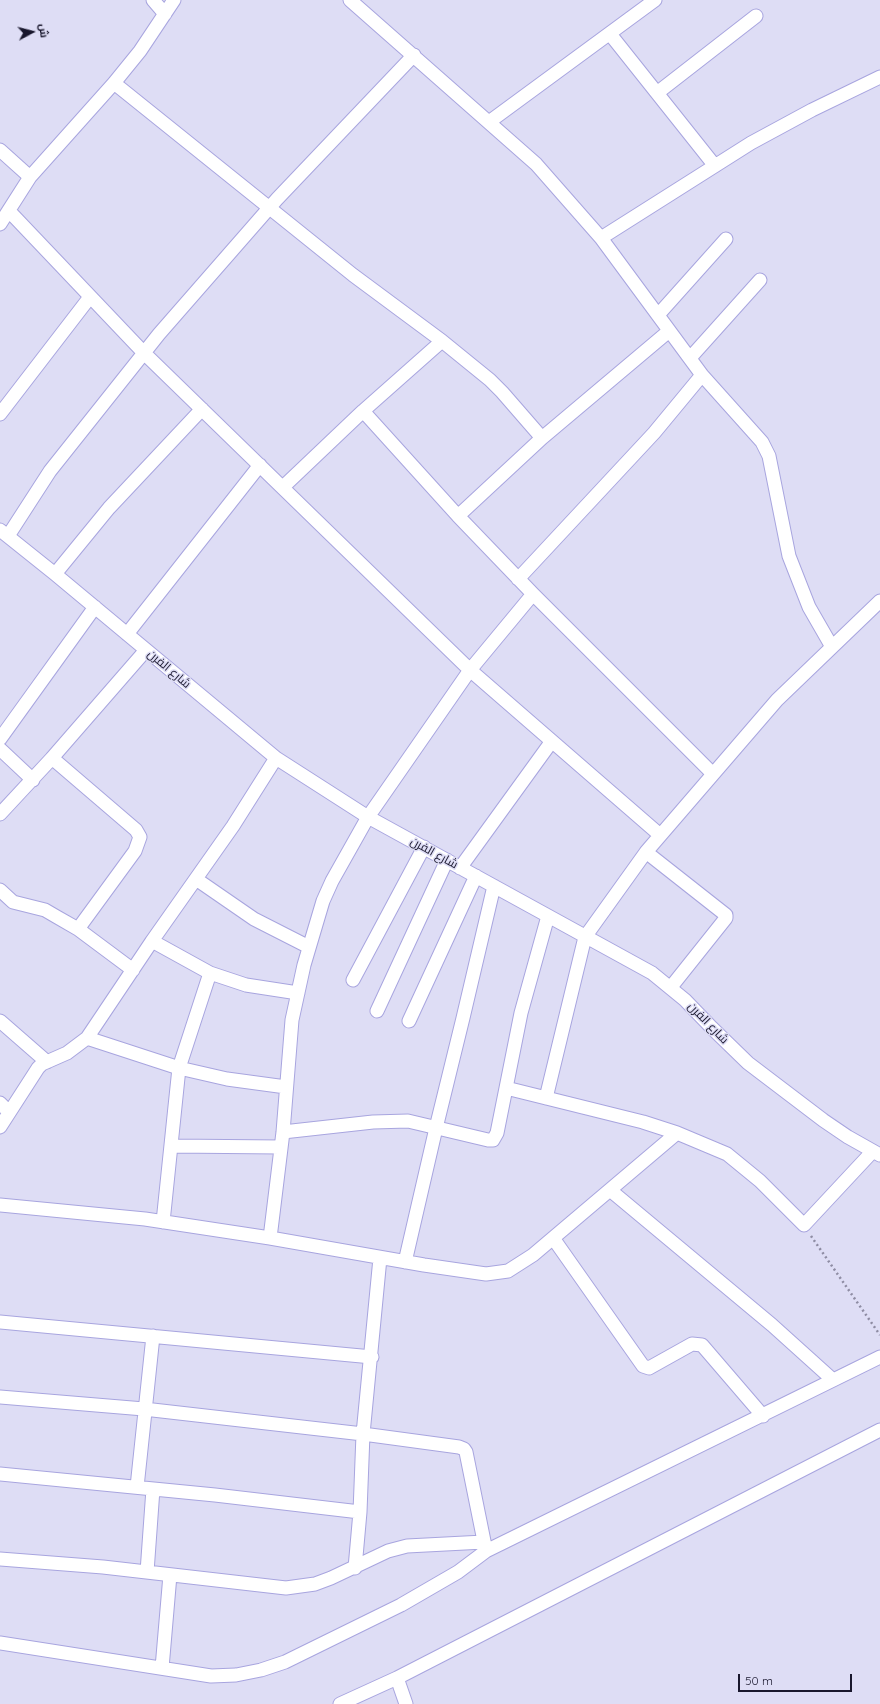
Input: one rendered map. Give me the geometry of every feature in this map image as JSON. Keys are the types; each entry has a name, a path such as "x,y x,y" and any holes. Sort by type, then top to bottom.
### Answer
{"street":[{"path":"153,0 165,14"},
{"path":"0,224 30,177 114,83 140,51 174,0"},
{"path":"350,0 536,164 601,238 702,375 762,442 769,456 789,556 809,607 832,648"},
{"path":"489,122 655,0"},
{"path":"657,93 756,16"},
{"path":"610,34 715,166"},
{"path":"4,533 50,471 144,353 269,208 414,55"},
{"path":"601,238 751,143 812,110 880,77"},
{"path":"114,83 353,275 442,341 502,392 542,438"},
{"path":"0,150 30,177"},
{"path":"9,211 144,353 470,670 660,836"},
{"path":"658,315 726,240"},
{"path":"690,358 760,280"},
{"path":"0,414 90,297"},
{"path":"458,516 542,438 669,331"},
{"path":"283,487 363,411 442,341"},
{"path":"518,579 654,433 702,375"},
{"path":"55,574 110,508 202,409"},
{"path":"363,411 458,516 518,579 713,774"},
{"path":"127,634 260,465"},
{"name":"شارع الفرن","path":"4,533 276,758 368,817 633,961 671,987 748,1063 823,1120 877,1153"},
{"path":"270,1238 283,1132 292,1020 309,947 323,901 332,881 368,817 470,670 533,594"},
{"path":"546,1098 585,936 646,852 777,700 880,601"},
{"path":"0,739 95,607"},
{"path":"0,814 33,780 146,650"},
{"path":"460,868 552,741"},
{"path":"0,749 33,780"},
{"path":"52,758 136,830 140,837 135,851 78,929"},
{"path":"0,1127 5,1107 38,1068 67,1053 87,1038 233,826 276,758"},
{"path":"353,980 424,847"},
{"path":"646,852 726,915 726,918 671,987"},
{"path":"377,1011 447,860"},
{"path":"409,1021 476,876"},
{"path":"196,879 254,919 309,947"},
{"path":"405,1262 494,886"},
{"path":"0,890 13,902 45,910 78,929 133,970"},
{"path":"283,1132 394,1120 408,1121 493,1140 497,1133 521,1013 548,916"},
{"path":"152,942 210,973 246,985 298,993"},
{"path":"163,1222 178,1068 210,973"},
{"path":"0,1021 47,1062"},
{"path":"87,1038 178,1068 227,1079 286,1087"},
{"path":"506,1088 643,1122 677,1133 727,1154 760,1182 804,1225 877,1153"},
{"path":"0,1205 163,1222 270,1238 380,1258 486,1274 508,1271 533,1255 677,1133"},
{"path":"171,1146 281,1147"},
{"path":"610,1190 772,1325 833,1380"},
{"path":"553,1238 643,1366 649,1368 692,1344 702,1345 763,1416"},
{"path":"354,1568 360,1512 363,1434 372,1357 380,1258"},
{"path":"0,1322 372,1357"},
{"path":"137,1487 144,1409 153,1336"},
{"path":"0,1643 211,1676 236,1675 267,1668 285,1662 401,1605 458,1572 485,1546 763,1416 880,1357"},
{"path":"0,1397 144,1409 363,1434 459,1447 464,1449 466,1452 485,1546"},
{"path":"340,1704 397,1678 880,1430"},
{"path":"0,1474 137,1487 360,1512"},
{"path":"147,1572 153,1489"},
{"path":"0,1559 103,1567 286,1588 315,1584 354,1568 388,1551 407,1546 485,1546"},
{"path":"162,1668 170,1575"},
{"path":"397,1678 406,1704"}],"path":[{"path":"804,1225 880,1335"}]}
